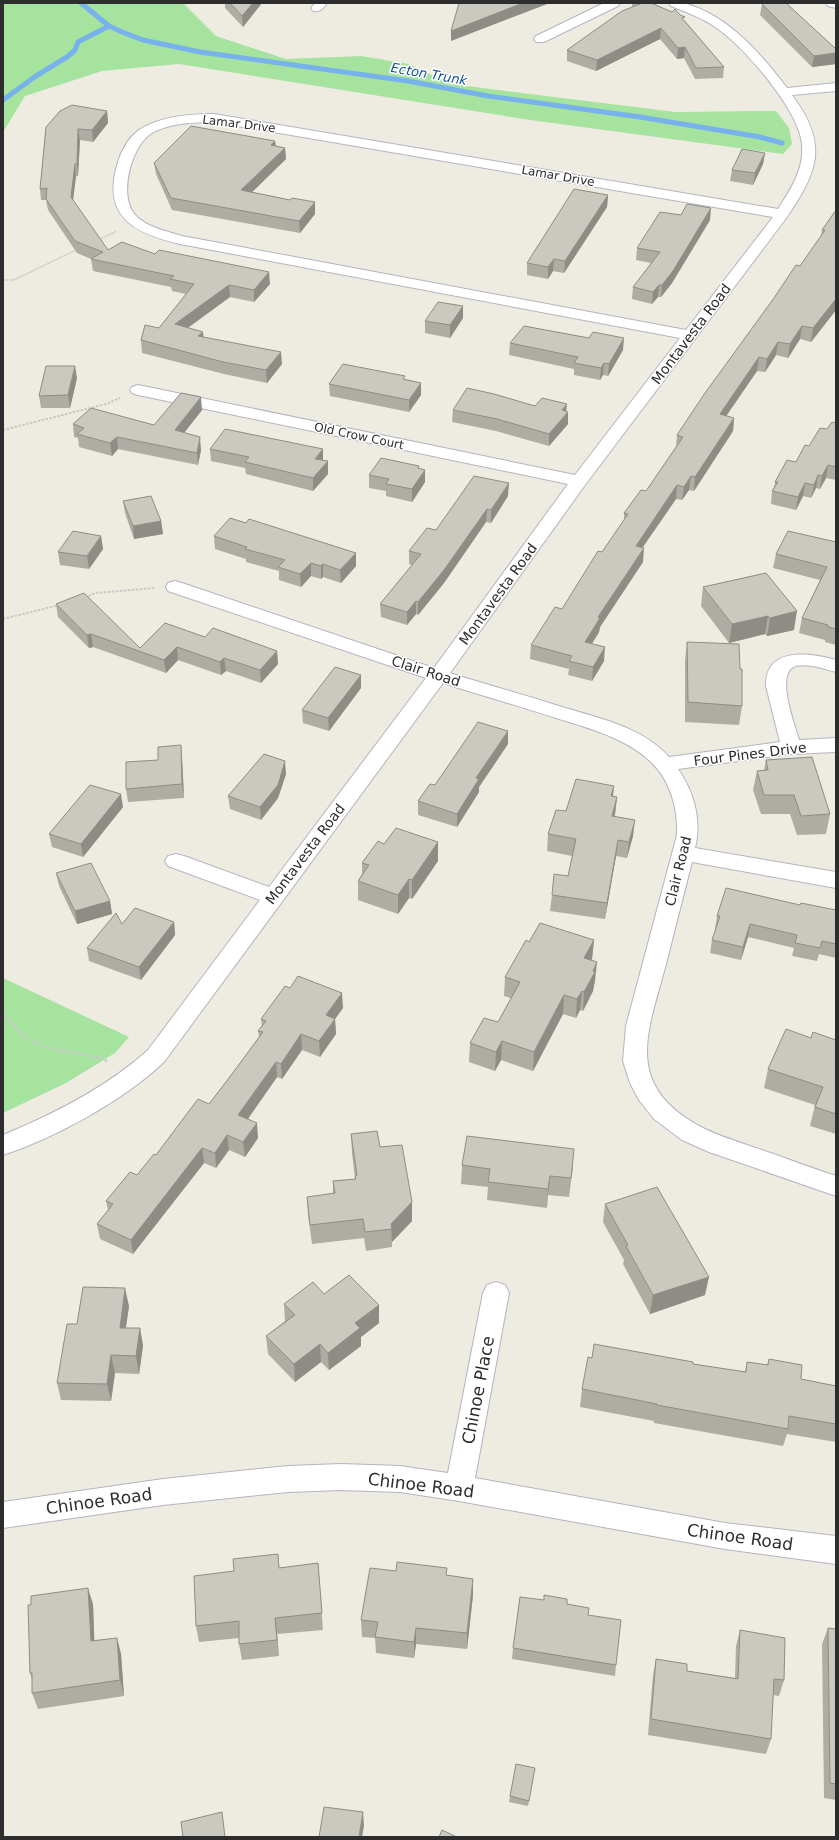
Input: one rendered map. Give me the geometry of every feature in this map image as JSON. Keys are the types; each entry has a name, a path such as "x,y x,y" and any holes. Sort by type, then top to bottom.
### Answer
{"street":[{"path":"540,39 614,3"},
{"name":"Montavesta Road","path":"3,1145 25,1136 99,1098 143,1069 156,1056 439,675 579,481 782,214 801,185 808,168 810,151 804,124 783,92 749,52 728,31 708,18 675,3"},
{"path":"832,3 836,4"},
{"path":"783,92 836,87"},
{"name":"Lamar Drive","path":"690,335 164,236 135,222 126,214 122,206 121,185 127,154 139,136 153,128 189,119 214,118 782,214"},
{"name":"Old Crow Court","path":"138,390 579,481"},
{"name":"Clair Road","path":"175,587 439,675 615,731 628,737 650,751 664,764 680,789 689,821 684,853 641,1012 635,1045 639,1076 647,1093 656,1105 671,1119 691,1133 724,1147 836,1186"},
{"path":"791,747 776,686 779,673 784,665 799,660 821,661 836,666"},
{"name":"Four Pines Drive","path":"664,764 791,747 836,745"},
{"path":"684,853 836,880"},
{"path":"176,861 273,897"},
{"name":"Chinoe Place","path":"459,1488 496,1293"},
{"name":"Chinoe Road","path":"3,1515 163,1492 288,1479 341,1477 392,1479 459,1488 725,1536 836,1550"}],"path":[{"path":"95,241 123,228"},
{"path":"3,280 14,280 82,247"},
{"path":"3,430 106,404"},
{"path":"82,599 95,594 109,592 175,587"},
{"path":"3,619 60,604"},
{"path":"3,1014 25,1037 40,1045 94,1054 107,1061"}],"green space":[{"path":"3,3 183,3 216,36 286,59 361,56 409,64 451,84 675,112 776,111 789,128 792,144 783,154 530,120 179,64 102,71 25,96 3,132"},
{"path":"3,978 129,1037 115,1053 66,1083 3,1113"}],"building":[{"path":"230,3 253,3 242,16"},
{"path":"459,3 523,3 451,31"},
{"path":"639,3 651,3 672,12 675,9 680,15 685,17 682,18 724,67 696,68 685,47 678,48 661,28 597,60 567,50 622,11 640,4"},
{"path":"786,3 836,49 836,53 814,56 762,4"},
{"path":"72,105 107,111 92,130 78,129 77,164 75,164 71,197 108,250 122,242 155,254 159,250 269,272 254,290 229,285 175,324 203,332 198,336 281,352 266,370 223,362 141,340 145,325 159,328 194,284 170,279 174,276 91,259 103,252 75,241 46,199 47,188 40,189 46,127 60,111"},
{"path":"191,126 275,141 271,145 285,148 241,190 290,200 292,198 315,202 299,221 171,198 154,163"},
{"path":"742,149 765,153 755,173 732,170"},
{"path":"574,189 608,195 565,261 554,259 548,267 527,263"},
{"path":"687,204 711,208 673,271 662,285 659,285 653,292 633,287 660,252 637,248 660,212 681,215"},
{"path":"836,210 836,299 813,328 802,326 790,344 778,342 767,359 759,357 720,414 734,418 695,477 691,476 684,487 677,485 636,546 644,548 598,617 600,618 585,642 605,647 593,667 569,661 572,656 531,645 555,607 562,609 598,551 602,552 628,514 624,513 641,490 646,491 683,437 677,435 705,393 796,265 800,266 825,230 822,230"},
{"path":"438,302 463,306 450,325 425,321"},
{"path":"524,326 589,338 593,332 624,338 609,364 604,363 601,368 574,363 578,357 510,343"},
{"path":"343,364 405,376 403,379 421,383 409,400 329,384"},
{"path":"46,366 75,366 68,395 39,396"},
{"path":"467,388 535,406 542,398 567,404 562,410 568,412 549,434 497,419 453,410"},
{"path":"181,393 201,397 175,430 200,437 197,453 117,437 110,443 77,434 84,428 73,424 91,408 154,425"},
{"path":"832,422 836,423 836,467 828,465 822,476 818,475 814,485 805,483 798,497 772,491 778,482 775,482 787,460 796,462 805,445 809,446 820,428 827,429"},
{"path":"225,429 323,449 315,459 328,461 313,478 245,462 249,457 210,449"},
{"path":"381,458 419,466 418,468 425,470 412,489 386,484 389,479 369,475"},
{"path":"474,476 509,483 491,510 487,509 444,570 418,602 416,601 407,612 380,604 421,554 409,551 427,528 436,530"},
{"path":"151,496 161,521 133,526 123,501"},
{"path":"230,518 246,523 249,519 356,553 340,570 323,564 321,566 311,563 300,574 278,567 285,560 245,549 247,547 214,536"},
{"path":"73,531 101,536 87,556 58,552"},
{"path":"788,531 836,542 836,629 828,627 828,625 802,618 827,567 776,554"},
{"path":"766,573 797,611 770,618 768,616 732,624 703,587"},
{"path":"84,593 140,648 165,623 205,637 213,628 277,651 260,670 224,658 220,662 177,647 164,660 91,634 87,635 56,604"},
{"path":"687,642 739,644 740,669 742,669 742,706 688,702"},
{"path":"335,667 361,675 328,718 302,710"},
{"path":"478,722 508,731 476,778 479,779 457,814 418,801 430,784 435,785"},
{"path":"181,745 182,784 126,789 126,762 158,760 158,747"},
{"path":"264,754 285,761 278,785 260,807 228,796"},
{"path":"812,757 830,814 801,816 794,795 764,795 757,771 768,770 766,760"},
{"path":"576,779 614,786 611,796 617,797 612,816 635,820 629,842 618,840 607,903 552,895 554,874 568,876 576,839 548,834 556,810 566,811"},
{"path":"90,785 121,794 81,844 49,834"},
{"path":"396,828 438,842 412,880 409,879 398,895 358,881 369,865 362,863 378,841 384,844"},
{"path":"91,863 110,901 75,911 56,873"},
{"path":"726,888 800,905 801,903 836,910 836,944 822,941 820,948 795,943 797,935 750,924 743,947 712,940 720,916 717,916"},
{"path":"135,908 174,922 139,967 87,948 116,913 122,924"},
{"path":"540,923 594,940 584,958 597,962 593,971 595,972 584,992 582,991 577,999 564,995 534,1052 502,1041 496,1052 470,1043 484,1018 498,1022 520,982 505,977 526,940 529,942"},
{"path":"298,976 342,993 326,1015 335,1019 319,1041 301,1034 281,1064 276,1062 238,1115 257,1123 243,1142 227,1135 215,1153 202,1148 131,1240 97,1224 113,1204 106,1201 130,1172 137,1175 154,1154 156,1155 198,1099 209,1104 263,1032 258,1031 266,1021 261,1019 285,986 290,988"},
{"path":"786,1029 811,1038 813,1032 836,1040 836,1114 815,1107 823,1087 768,1069"},
{"path":"377,1131 380,1147 402,1145 412,1202 391,1224 392,1229 365,1232 363,1219 310,1225 307,1197 335,1193 333,1181 356,1179 355,1176 357,1175 351,1134"},
{"path":"467,1136 574,1149 571,1178 550,1176 548,1189 488,1182 490,1169 462,1165"},
{"path":"657,1187 709,1277 653,1295 626,1246 628,1245 605,1204"},
{"path":"349,1275 379,1305 355,1323 360,1328 328,1353 320,1344 294,1364 266,1336 295,1315 284,1304 313,1282 324,1294"},
{"path":"83,1287 125,1288 120,1328 140,1328 136,1356 111,1355 107,1384 57,1383 67,1324 77,1324"},
{"path":"594,1344 693,1362 693,1364 746,1372 747,1362 768,1365 769,1359 802,1365 801,1379 836,1386 836,1424 789,1416 788,1429 657,1405 582,1389 588,1357 592,1358"},
{"path":"278,1554 279,1568 318,1563 322,1613 275,1618 277,1640 239,1644 239,1621 196,1626 194,1576 234,1571 233,1559"},
{"path":"397,1562 447,1568 446,1575 473,1579 467,1633 416,1628 414,1642 375,1637 378,1622 361,1620 370,1568 396,1571"},
{"path":"88,1588 91,1641 117,1638 120,1680 32,1693 28,1605 31,1605 31,1596"},
{"path":"544,1595 567,1599 567,1604 589,1608 588,1615 621,1620 616,1665 513,1648 520,1597 544,1600"},
{"path":"828,1628 836,1629 836,1784 830,1783"},
{"path":"740,1630 785,1638 784,1680 774,1679 771,1739 651,1719 656,1659 687,1664 687,1671 738,1679"},
{"path":"516,1764 535,1768 529,1801 510,1796"},
{"path":"324,1807 363,1812 359,1837 319,1837"},
{"path":"222,1812 225,1837 183,1837 181,1822"},
{"path":"442,1830 457,1837 439,1837"}],"waterway":[{"name":"Ecton Trunk","path":"81,3 109,26"},
{"path":"3,100 36,76 67,57 75,50 78,42 109,26"},
{"name":"Ecton Trunk","path":"109,26 143,40 200,52 408,81 488,96 640,117 760,137 782,143"}]}
